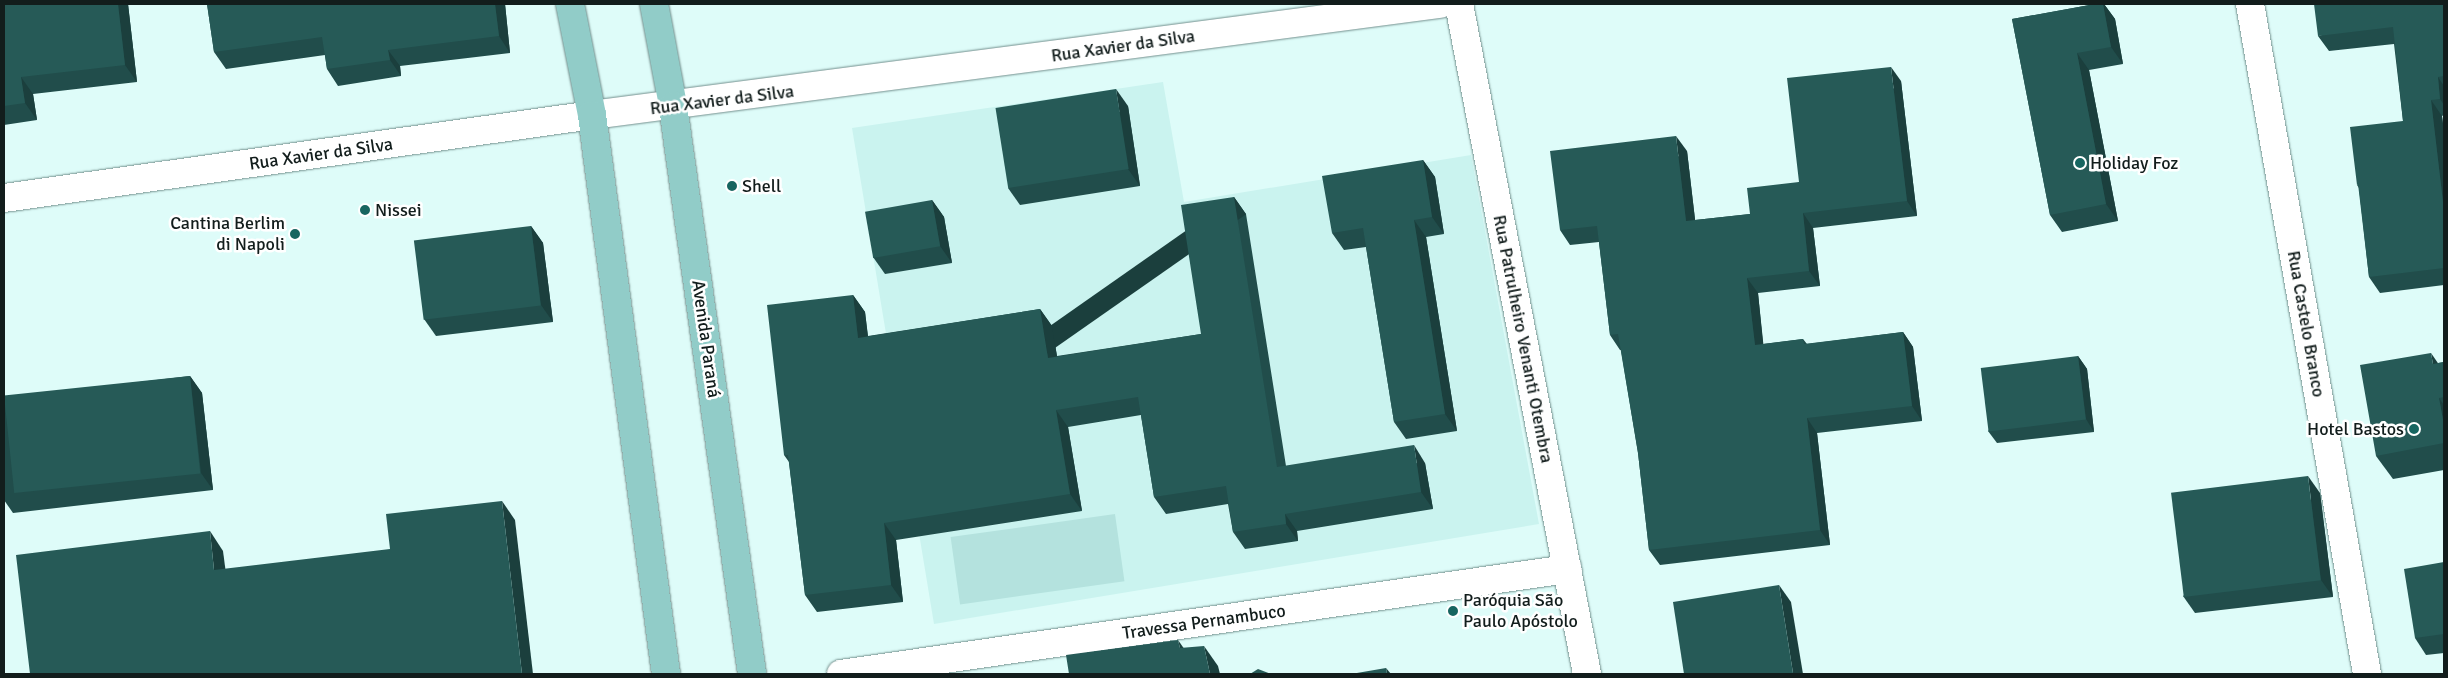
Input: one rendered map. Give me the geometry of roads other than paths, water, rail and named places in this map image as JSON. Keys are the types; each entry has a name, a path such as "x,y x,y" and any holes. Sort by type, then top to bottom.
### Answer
{"main road":[{"path":"570,4 592,116 666,674"},
{"name":"Avenida Paraná","path":"654,4 673,106 752,674"}],"street":[{"name":"Rua Xavier da Silva","path":"4,198 592,116 1440,4"},
{"name":"Rua Patrulheiro Venanti Otembra","path":"1459,4 1587,674"},
{"name":"Rua Castelo Branco","path":"2250,4 2367,674"},
{"name":"Travessa Pernambuco","path":"841,674 1567,569"}],"place":[{"name":"Holiday Foz","path":"2080,163"},
{"name":"Shell","path":"732,186"},
{"name":"Nissei","path":"365,210"},
{"name":"Cantina Berlim di Napoli","path":"295,234"},
{"name":"Hotel Bastos","path":"2414,429"},
{"name":"Paróquia São Paulo Apóstolo","path":"1453,611"}]}
